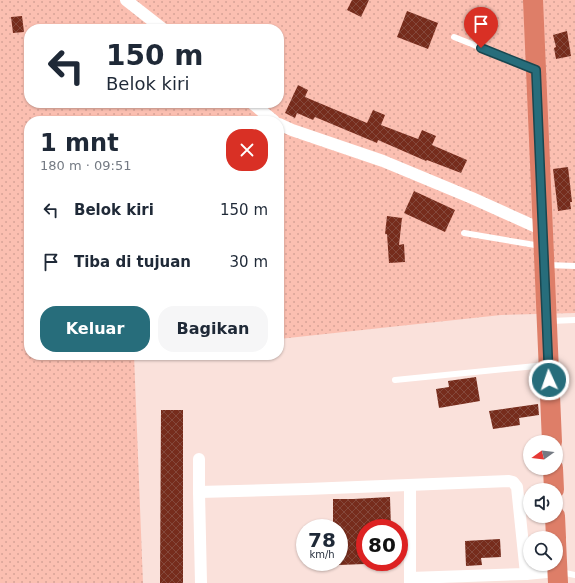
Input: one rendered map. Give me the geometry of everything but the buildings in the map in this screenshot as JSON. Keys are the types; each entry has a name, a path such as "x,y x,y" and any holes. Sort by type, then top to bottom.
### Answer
{"highway":[{"path":"533,0 552,435"}],"street":[{"path":"126,0 157,24"},
{"path":"258,108 268,116"},
{"path":"284,126 384,161 472,198 543,247"},
{"path":"199,459 201,583"},
{"path":"199,492 307,490 513,482 517,487 526,574"},
{"path":"410,486 410,580 526,574 563,576"}],"lane":[{"path":"454,37 536,70"},
{"path":"464,233 543,247 575,266"},
{"path":"546,321 575,320"},
{"path":"395,380 548,365"}],"shaded area":[{"path":"0,0 575,0 575,313 501,315 284,338 284,116 24,116 24,360 134,360 143,583 0,583"}],"route":[{"path":"481,48 536,70 549,380"}]}
